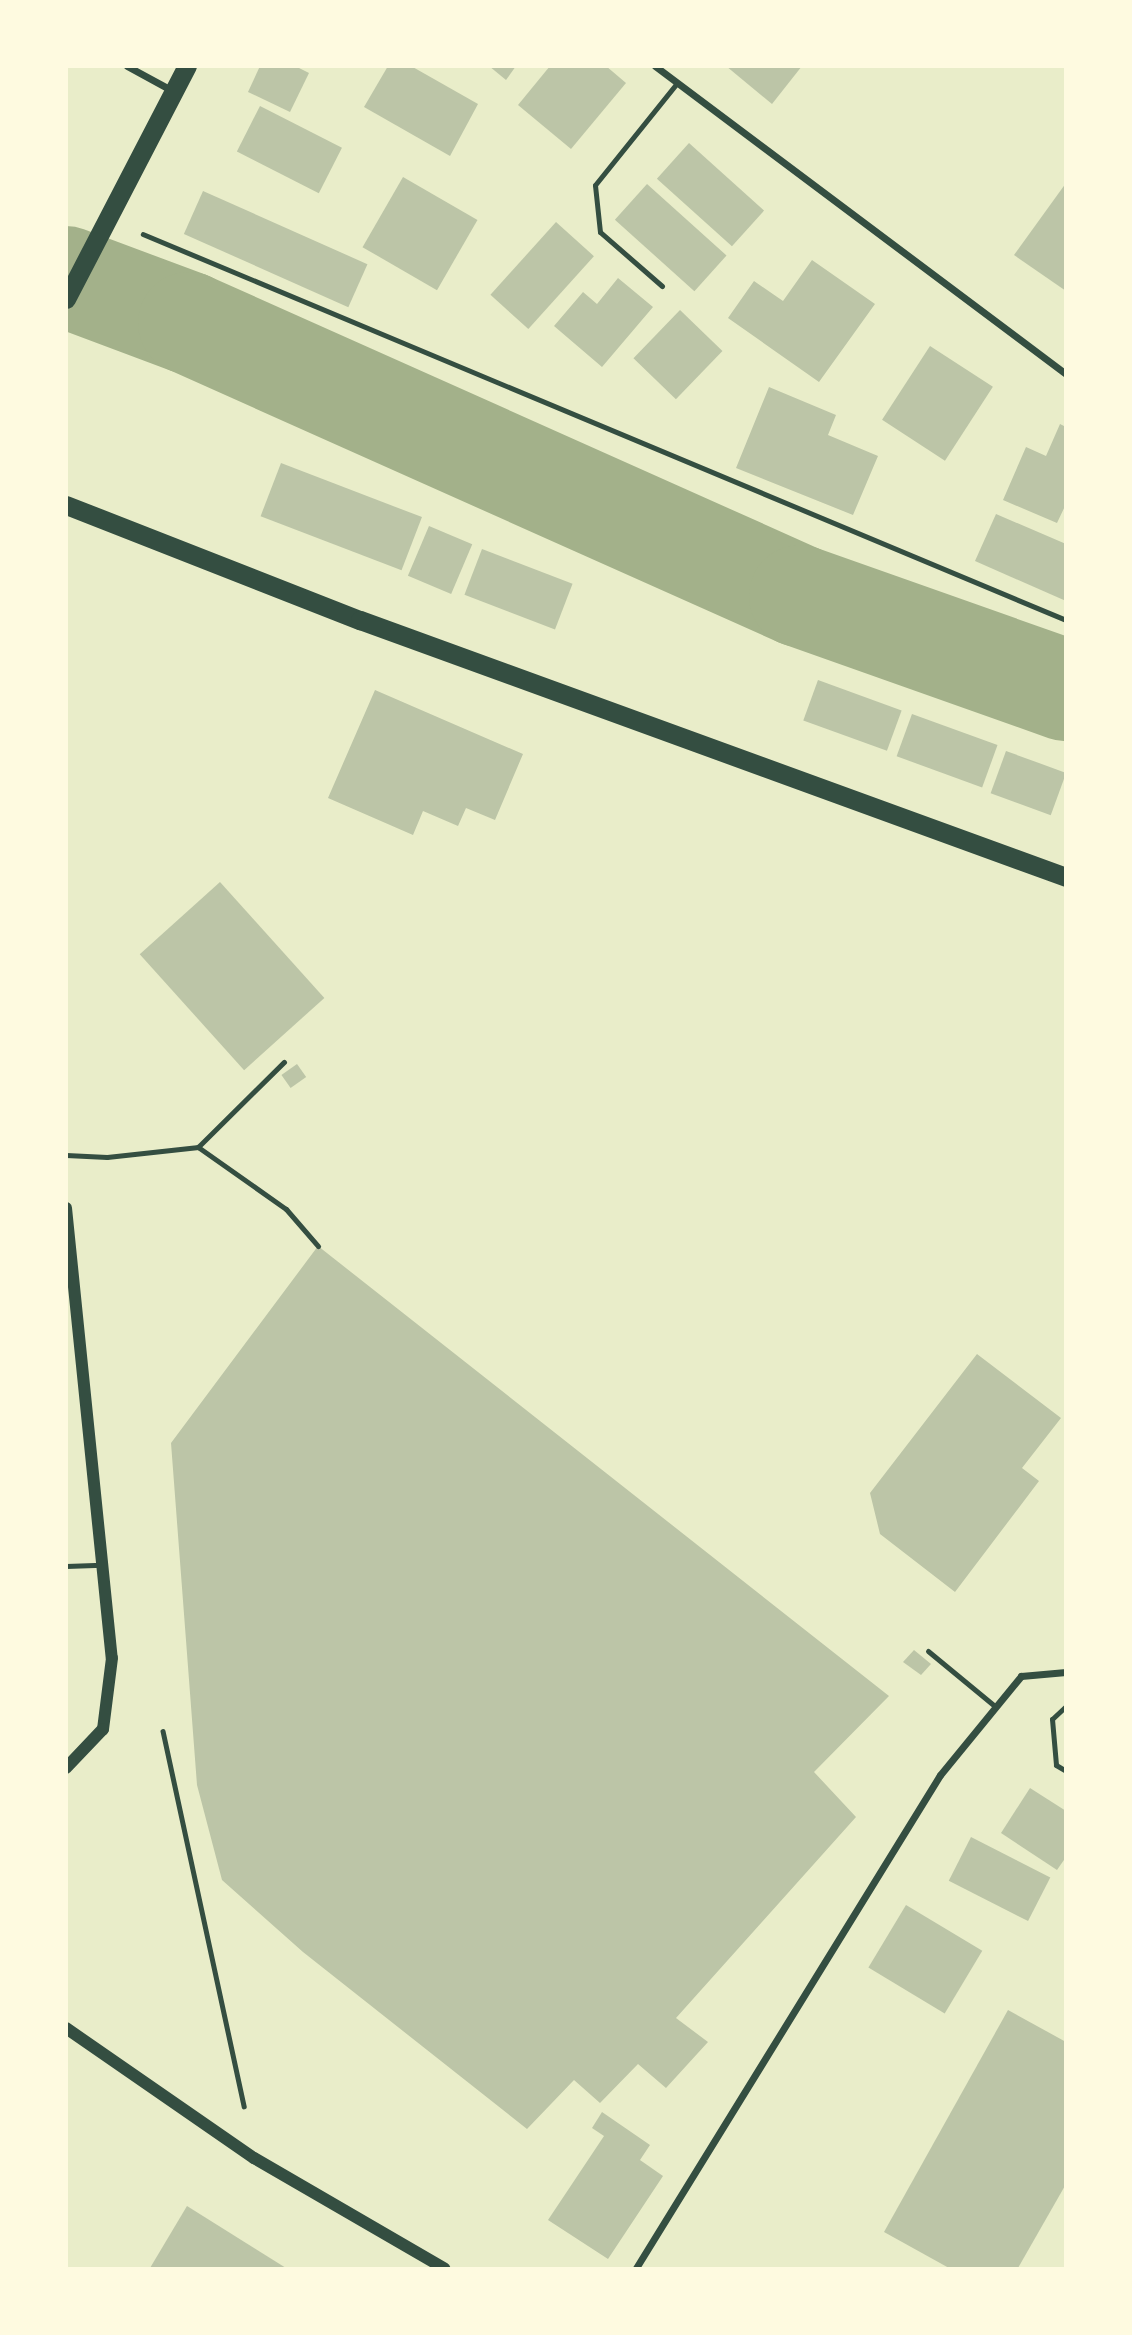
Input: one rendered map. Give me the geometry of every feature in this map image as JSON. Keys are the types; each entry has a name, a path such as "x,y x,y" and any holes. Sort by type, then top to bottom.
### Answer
{"highway":[{"path":"66,299 176,92 187,66"},
{"path":"66,505 348,616 1066,877"}],"street":[{"path":"127,66 176,92"},
{"path":"655,66 1066,374"},
{"path":"66,1208 112,1658 103,1729 66,1769"},
{"path":"636,2269 940,1775 1021,1676 1066,1672"},
{"path":"66,2028 254,2158 444,2269"}],"lane":[{"path":"662,286 600,232 596,185 677,83"},
{"path":"66,1155 107,1157 198,1147 284,1062"},
{"path":"198,1147 286,1209 318,1246"},
{"path":"66,1566 104,1565"},
{"path":"928,1651 996,1707"},
{"path":"1066,1706 1052,1719 1056,1765 1066,1771"}],"path":[{"path":"107,219 1066,620"},
{"path":"163,1731 254,2158"}],"building":[{"path":"260,66 295,66 309,73 290,112 248,92"},
{"path":"388,66 411,66 478,104 450,156 364,107"},
{"path":"489,66 516,66 506,80"},
{"path":"550,66 606,66 626,83 571,149 518,105"},
{"path":"726,66 802,66 772,104"},
{"path":"260,106 342,148 319,193 237,151"},
{"path":"689,143 764,211 732,246 657,179"},
{"path":"403,177 477,220 437,290 362,247"},
{"path":"1066,183 1066,291 1014,255"},
{"path":"647,184 727,256 694,291 615,220"},
{"path":"203,191 367,264 348,307 184,234"},
{"path":"556,222 594,256 528,329 490,295"},
{"path":"812,260 875,304 819,382 728,318 754,281 783,301"},
{"path":"618,278 653,307 602,367 554,326 583,292 597,304"},
{"path":"680,310 722,351 676,399 633,358"},
{"path":"930,346 993,387 945,461 882,420"},
{"path":"769,387 836,415 828,435 878,456 853,515 736,468"},
{"path":"1060,424 1066,427 1066,504 1057,523 1003,500 1026,447 1046,456"},
{"path":"281,463 422,517 402,570 261,516"},
{"path":"996,514 1066,544 1066,601 975,561"},
{"path":"429,526 472,544 451,594 408,576"},
{"path":"482,549 573,584 555,630 464,595"},
{"path":"818,680 902,710 887,751 803,720"},
{"path":"375,690 523,754 495,820 466,808 458,826 423,811 413,835 328,798"},
{"path":"912,714 998,745 982,787 897,756"},
{"path":"1006,751 1066,773 1051,815 991,793"},
{"path":"220,882 324,998 244,1070 140,954"},
{"path":"297,1064 306,1077 291,1088 281,1075"},
{"path":"318,1246 889,1696 814,1772 856,1817 676,2018 708,2042 666,2088 638,2064 600,2103 574,2080 527,2129 303,1952 222,1880 197,1785 171,1443"},
{"path":"977,1354 1061,1418 1022,1468 1039,1481 955,1592 880,1534 870,1493"},
{"path":"914,1650 931,1664 921,1675 903,1662"},
{"path":"1030,1788 1066,1811 1066,1857 1057,1870 1001,1833"},
{"path":"971,1837 1050,1877 1028,1921 949,1881"},
{"path":"906,1905 982,1951 945,2013 868,1968"},
{"path":"1008,2010 1066,2042 1066,2184 1018,2268 949,2268 884,2232"},
{"path":"602,2112 650,2145 640,2160 663,2176 608,2259 548,2220 604,2136 592,2128"},
{"path":"187,2206 286,2268 150,2268"}],"waterway":[{"path":"66,277 189,323 800,596 1066,690"}]}
